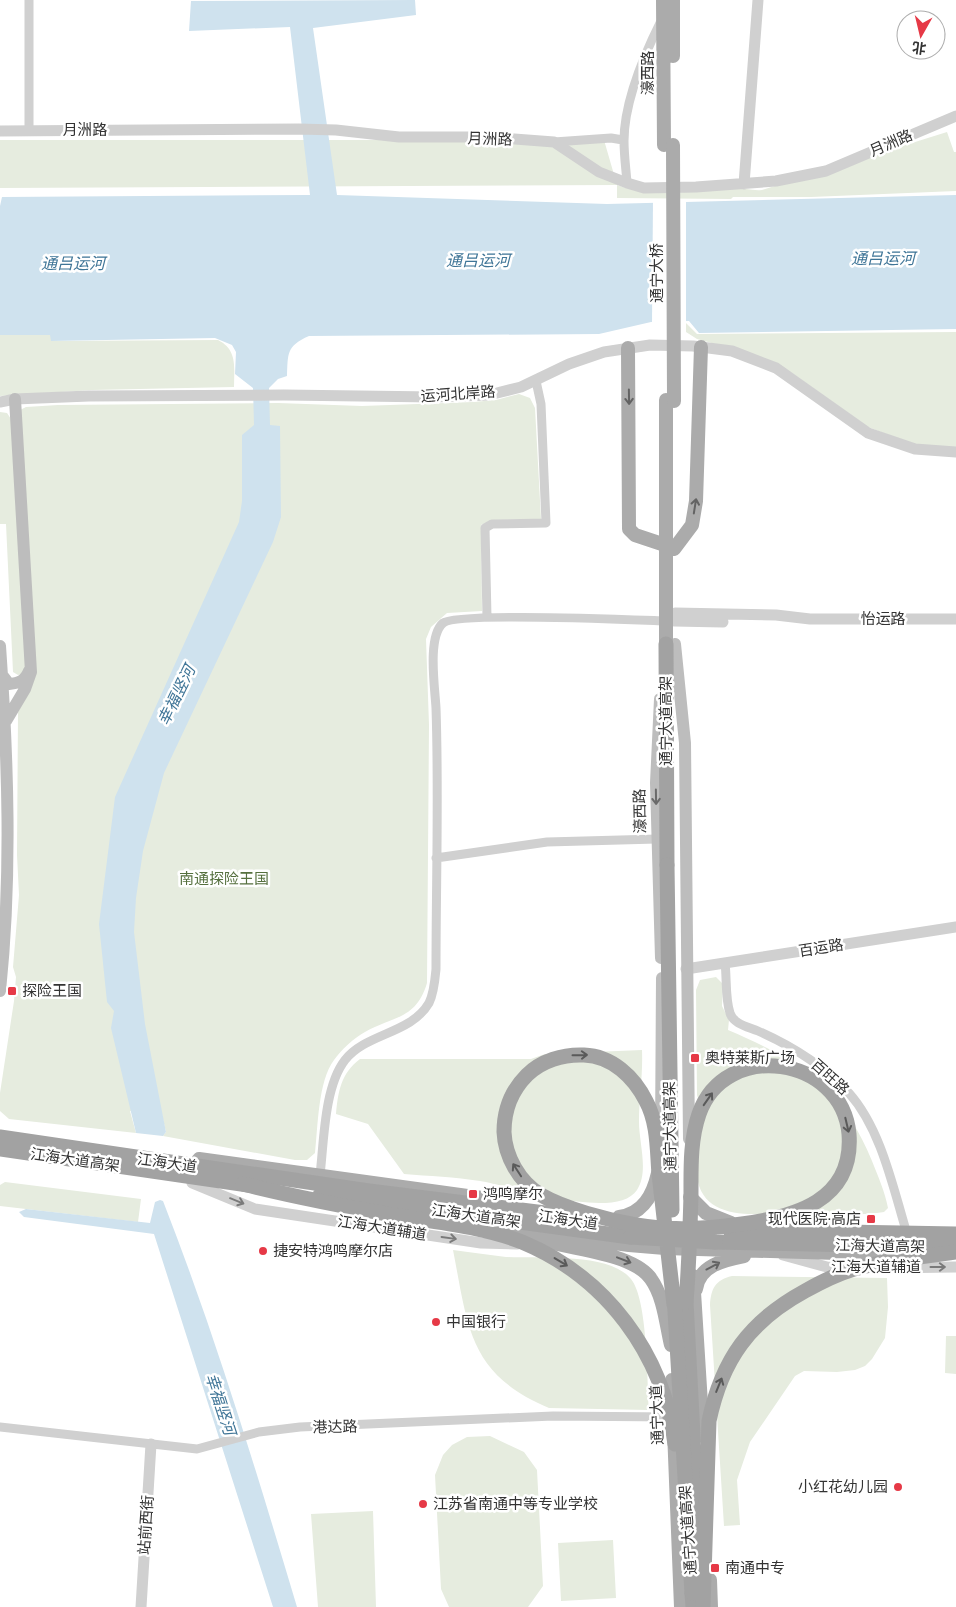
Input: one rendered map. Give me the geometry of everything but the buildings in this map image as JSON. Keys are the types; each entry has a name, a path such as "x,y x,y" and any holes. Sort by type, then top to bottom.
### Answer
{"highway":[{"name":"通宁大道高架","path":"670,644 672,864 692,1600"},
{"path":"637,1225 560,1203 538,1194 516,1171 509,1157 504,1139 504,1119 507,1105 515,1090 535,1068 562,1056 588,1055 602,1058 628,1075 647,1101 654,1121 685,1305"},
{"path":"685,1305 694,1142 700,1112 704,1105 728,1077 757,1066 780,1065 805,1072 816,1079 837,1099 847,1124 848,1154 839,1179 822,1199 781,1218 707,1229"},
{"name":"江海大道高架","path":"0,1137 368,1191 637,1225 707,1229 956,1234"},
{"name":"江海大道高架","path":"0,1149 630,1237 715,1242 956,1246"},
{"path":"243,1184 319,1203 474,1229 520,1242 569,1267 595,1288 620,1312 648,1355 662,1394 675,1440 683,1535 692,1600"},
{"path":"703,1607 709,1421 713,1400 727,1366 741,1343 764,1317 786,1301 823,1281 852,1270 892,1261 956,1254"},
{"name":"通宁大道高架","path":"685,1305 703,1607"}],"main road":[{"name":"濠西路","path":"663,0 668,145"},
{"name":"濠西路","path":"668,145 674,0"},
{"name":"通宁大桥","path":"668,145 670,401"},
{"path":"628,348 629,529 635,535 670,547 692,525 696,500 701,347"},
{"path":"6,721 25,689 31,672 32,661 15,399"},
{"name":"濠西路","path":"664,1221 662,972 657,839 657,733 670,644 670,401"},
{"name":"濠西路","path":"670,644 685,743 690,1222"},
{"path":"0,646 6,721 7,890 0,991"},
{"path":"2,675 9,684 18,683 26,677 32,661"},
{"name":"江海大道","path":"0,1131 619,1217 690,1222 956,1227"},
{"name":"江海大道","path":"0,1157 575,1238 665,1248 956,1254"},
{"path":"619,1217 636,1213 645,1204 656,1183 662,1158"},
{"path":"690,1197 706,1213 731,1223"},
{"name":"通宁大道","path":"664,1221 671,1345 681,1607"},
{"path":"690,1222 692,1249 685,1305 711,1607"},
{"path":"492,1226 555,1245 619,1257 640,1267 651,1279 658,1293 671,1345"},
{"path":"685,1305 697,1286 701,1275 710,1266 731,1258 769,1251"}],"street":[{"path":"29,0 29,130"},
{"path":"744,184 758,0"},
{"path":"627,183 624,140 631,98 650,44 664,16"},
{"name":"月洲路","path":"0,131 299,129 336,130 398,137 487,137 554,142 598,172 644,188 776,181 826,170 956,116"},
{"path":"554,142 611,138 624,140"},
{"name":"运河北岸路","path":"0,402 15,399 89,396 284,395 435,397 489,395 536,381 570,364 604,352 650,345 701,347 732,351 776,368 868,433 915,449 956,452"},
{"path":"487,617 485,528 492,524 546,523 541,404 536,381"},
{"path":"320,1175 331,1094 337,1073 346,1060 368,1043 414,1019 429,1002 436,969 436,724 433,648 436,633 443,623 454,619 487,617 671,618"},
{"name":"怡运路","path":"671,618 777,622 810,619 956,619"},
{"path":"436,858 547,842 657,839"},
{"name":"百运路","path":"686,969 956,927"},
{"name":"百旺路","path":"726,963 730,1014 736,1021 781,1042 809,1058 850,1094 875,1137 905,1227"},
{"name":"江海大道辅道","path":"192,1183 255,1209 481,1243 555,1245 575,1238"},
{"name":"江海大道辅道","path":"769,1251 827,1267 956,1267"},
{"name":"港达路","path":"0,1427 197,1448 221,1444 259,1432 300,1428 553,1416 674,1417"},
{"name":"站前西街","path":"141,1607 151,1444"}],"green space":[{"path":"947,132 954,152 956,152 956,191 811,197 733,197 731,199 617,198 617,185 647,192 661,193 735,188 762,190"},
{"path":"0,140 604,140 617,185 0,188"},
{"path":"686,323 697,334 956,332 956,448 915,445 868,427 792,373 719,345 697,339 686,332"},
{"path":"0,335 51,335 52,341 218,340 232,354 234,387 92,390 0,396"},
{"name":"南通探险王国","path":"519,394 530,398 535,408 541,519 492,520 481,525 482,611 447,613 431,627 426,639 429,725 427,983 417,1004 410,1011 361,1035 348,1044 334,1060 329,1069 322,1092 315,1153 307,1160 295,1160 163,1136 166,1132 162,1115 130,1111 136,1133 9,1119 0,1111 0,1093 16,977 13,967 19,895 17,855 18,712 31,687 20,410 26,407 58,405 278,403 362,406 473,402 496,400"},
{"path":"0,412 7,413 11,419 26,665 22,674 18,675 13,672 6,524 0,524"},
{"path":"716,977 723,984 722,1006 729,1020 728,1030 753,1041 796,1065 832,1095 847,1114 860,1135 879,1178 888,1208 884,1212 839,1214 815,1208 763,1214 744,1214 727,1211 713,1204 702,1193 696,1167 699,1102 697,1095 696,990 700,980"},
{"path":"642,1050 639,1122 643,1166 641,1183 637,1190 625,1199 608,1203 586,1203 562,1199 480,1181 404,1174 368,1124 336,1114 338,1098 345,1077 360,1059 531,1059 545,1054"},
{"path":"5,1182 141,1199 138,1222 0,1206 0,1185"},
{"path":"453,1250 506,1257 590,1261 607,1264 621,1270 631,1279 637,1289 641,1304 646,1341 649,1410 549,1408 522,1395 502,1380 487,1363 476,1345 463,1302"},
{"path":"732,1276 887,1278 888,1307 885,1338 872,1359 865,1366 855,1370 837,1372 804,1371 795,1376 750,1442 737,1480 740,1525 724,1526 710,1305 711,1294 715,1286 722,1280"},
{"path":"946,1336 956,1336 956,1374 945,1373"},
{"path":"490,1436 524,1452 537,1470 543,1586 528,1607 449,1607 441,1589 435,1475 443,1455 452,1445 467,1437"},
{"path":"373,1511 376,1607 318,1607 311,1514"},
{"path":"613,1540 616,1598 561,1601 558,1543"}],"water":[{"path":"415,0 416,15 313,28 337,195 607,204 956,195 956,329 699,333 689,321 651,322 599,334 309,336 296,343 288,356 287,376 278,379 269,388 270,425 280,426 281,517 273,542 164,773 143,851 136,898 134,932 145,1024 166,1132 163,1136 136,1133 111,1028 114,1011 107,1002 99,924 115,797 239,522 242,501 242,435 254,425 253,388 235,374 236,352 232,345 215,338 51,341 50,335 0,335 0,206 2,197 310,195 290,27 189,31 191,1"},
{"name":"幸福竖河","path":"163,1201 200,1301 250,1453 297,1607 273,1607 154,1234 24,1217 19,1212 26,1209 150,1223 155,1202"}],"pier":[{"path":"686,199 686,324 652,324 653,200"}],"place":[{"name":"探险王国","path":"12,991"},
{"name":"奥特莱斯广场","path":"695,1058"},
{"name":"鸿鸣摩尔","path":"473,1194"},
{"name":"现代医院·高店","path":"871,1219"},
{"name":"捷安特鸿鸣摩尔店","path":"263,1251"},
{"name":"中国银行","path":"436,1322"},
{"name":"小红花幼儿园","path":"898,1487"},
{"name":"江苏省南通中等专业学校","path":"423,1504"},
{"name":"南通中专","path":"715,1568"}],"water label":[{"name":"通吕运河","path":"883,258"},
{"name":"通吕运河","path":"478,260"},
{"name":"通吕运河","path":"73,263"}]}
